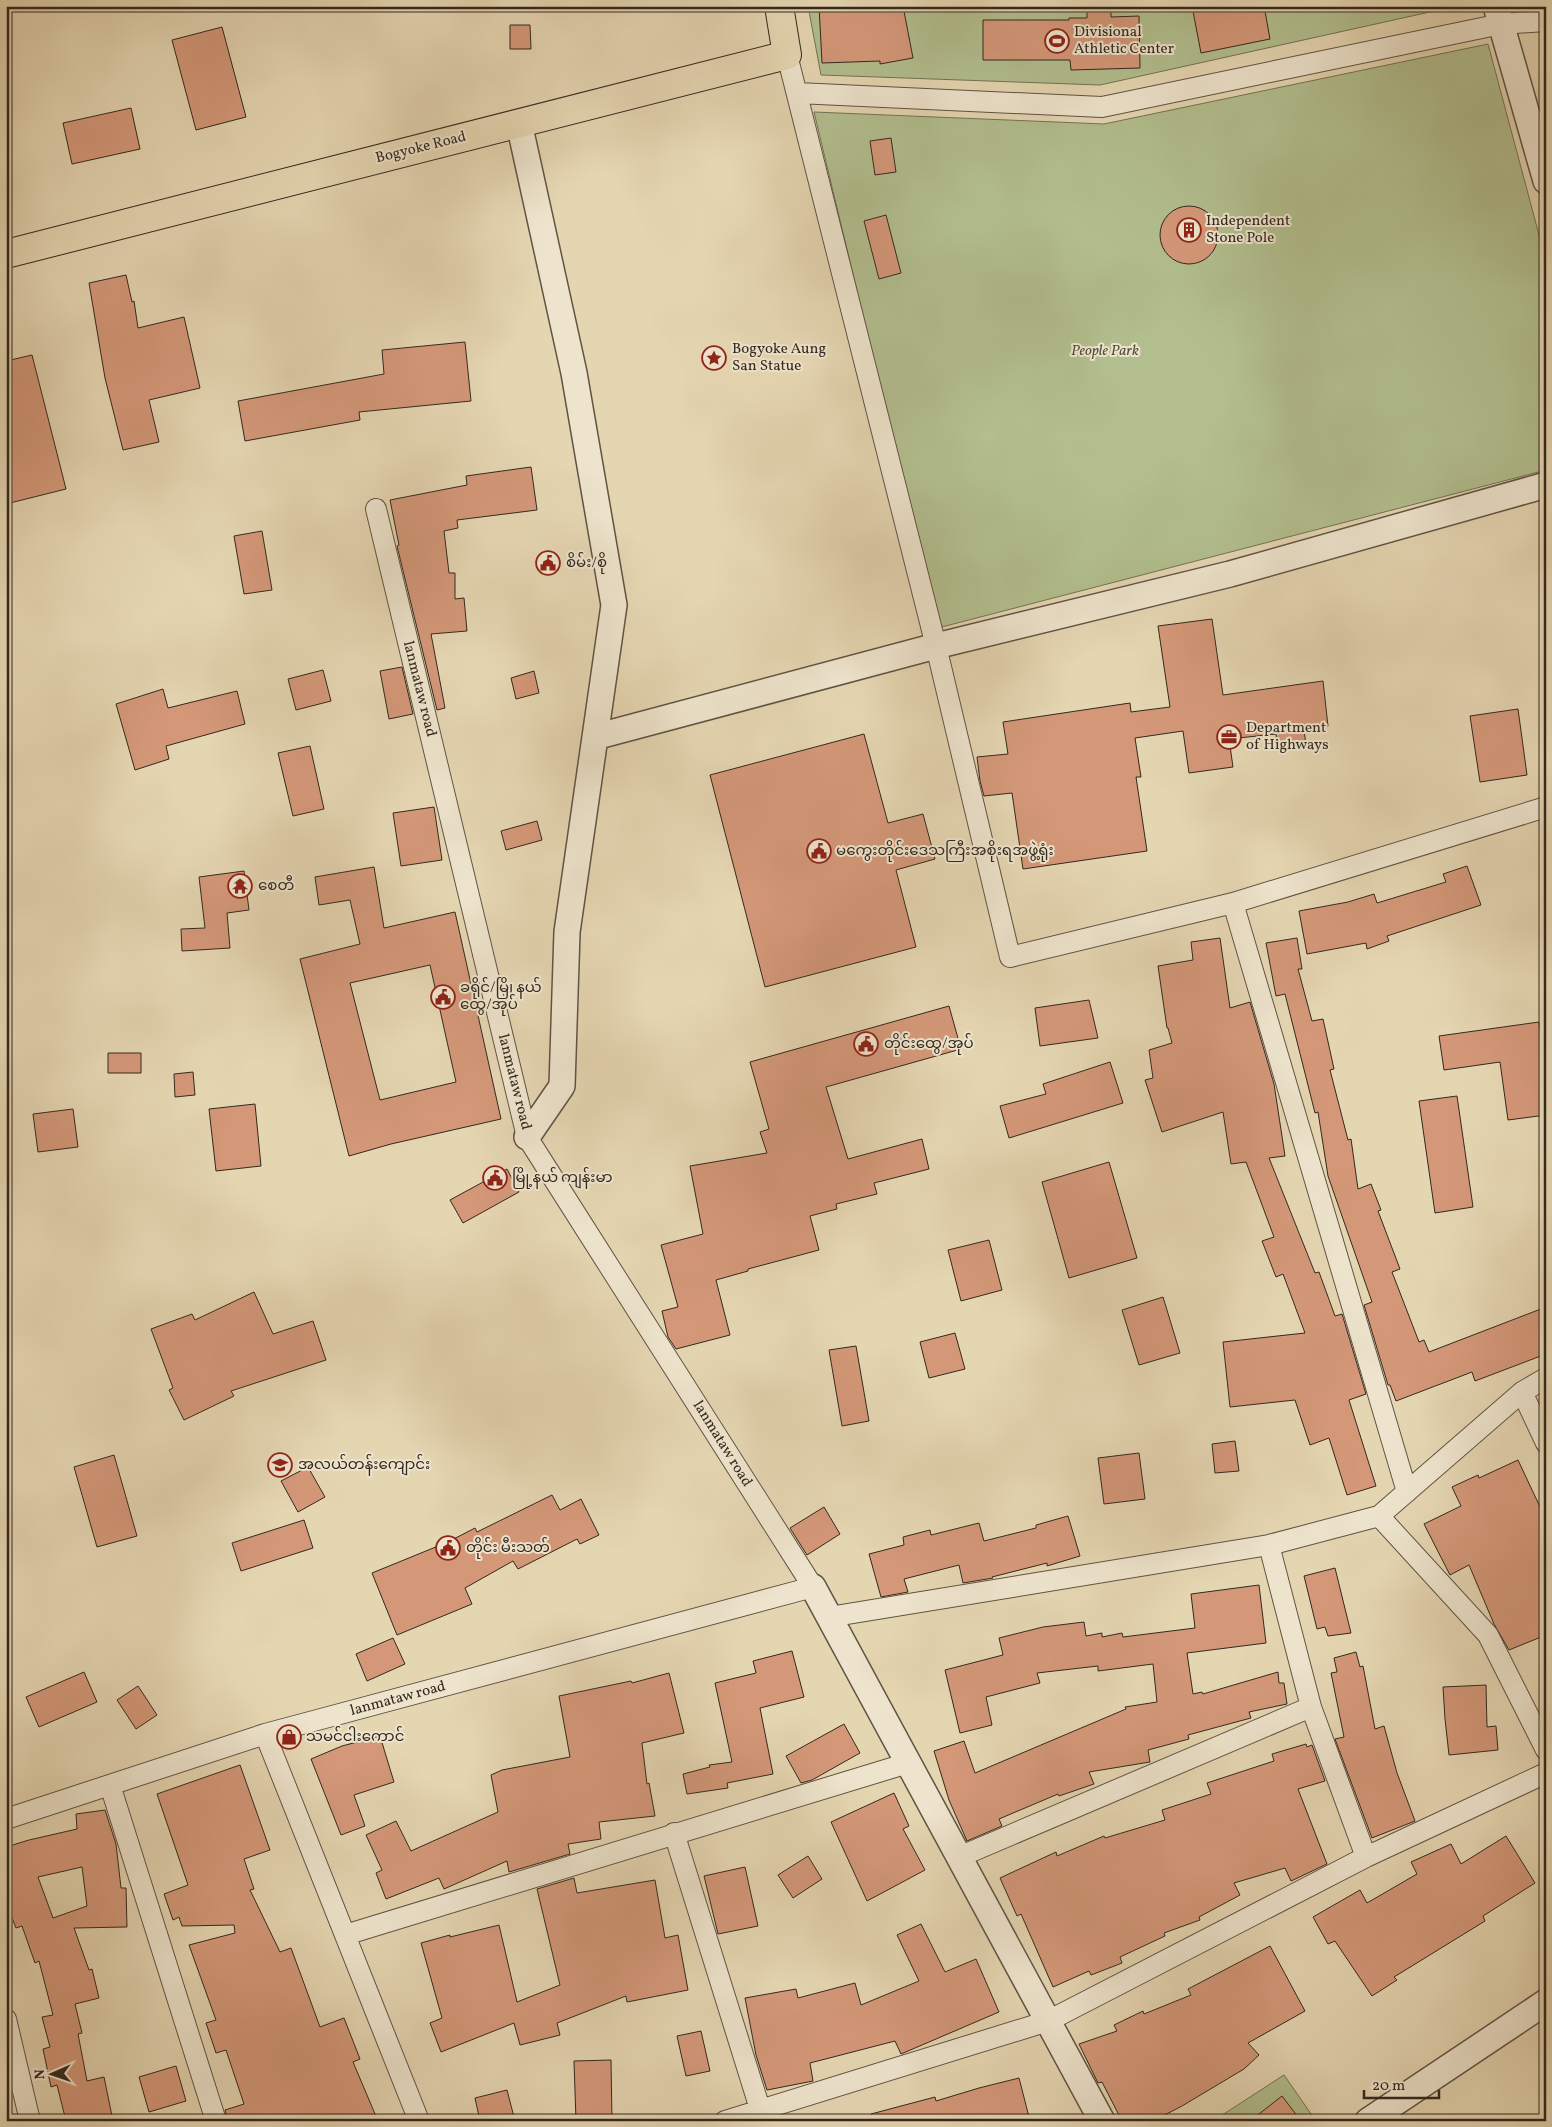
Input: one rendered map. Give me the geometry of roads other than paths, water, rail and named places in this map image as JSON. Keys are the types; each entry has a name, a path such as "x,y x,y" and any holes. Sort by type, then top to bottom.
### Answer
{"highway":[{"path":"780,6 787,55"},
{"name":"Bogyoke Road","path":"6,254 787,55"}],"street":[{"path":"797,93 1102,107 1499,15 1546,21"},
{"path":"1499,15 1546,180"},
{"path":"787,55 936,646 1010,957 1233,903 1546,807"},
{"path":"519,123 574,374 614,605 567,932 562,1086 527,1136"},
{"path":"595,737 936,646 1230,574 1546,485"},
{"name":"lanmataw road","path":"6,1819 265,1734 813,1587 527,1136 376,509"},
{"path":"1233,903 1407,1492"},
{"path":"830,1617 1269,1545 1379,1516 1522,1392 1546,1378"},
{"path":"1522,1392 1546,1443"},
{"path":"1379,1516 1488,1635 1546,1750"},
{"path":"1269,1545 1311,1707 1366,1857"},
{"path":"813,1587 1102,2121"},
{"path":"959,1857 1311,1707"},
{"path":"265,1734 419,2121"},
{"path":"345,1935 908,1763"},
{"path":"725,2121 1048,2022 1366,1857 1546,1773"},
{"path":"110,1784 216,2121"},
{"path":"674,1833 760,2109"},
{"path":"1368,2121 1546,2002"},
{"path":"6,2019 30,2121"}],"place":[{"name":"Divisional Athletic Center","path":"1057,41"},
{"name":"Independent Stone Pole","path":"1189,230"},
{"name":"Bogyoke Aung San Statue","path":"714,358"},
{"name":"စိမ်း/စို","path":"548,563"},
{"name":"Department of Highways","path":"1229,737"},
{"name":"မကွေးတိုင်းဒေသကြီးအစိုးရအဖွဲ့ရုံး","path":"819,851"},
{"name":"စေတီ","path":"240,886"},
{"name":"ခရိုင်/မြို့နယ် ထွေ/အုပ်","path":"443,997"},
{"name":"တိုင်းထွေ/အုပ်","path":"866,1044"},
{"name":"မြို့နယ် ကျန်းမာ","path":"495,1178"},
{"name":"အလယ်တန်းကျောင်း","path":"280,1465"},
{"name":"တိုင်း မီးသတ်","path":"448,1548"},
{"name":"သမင်ငါးကောင်","path":"289,1737"}],"park label":[{"name":"People Park","path":"1105,351"}]}
